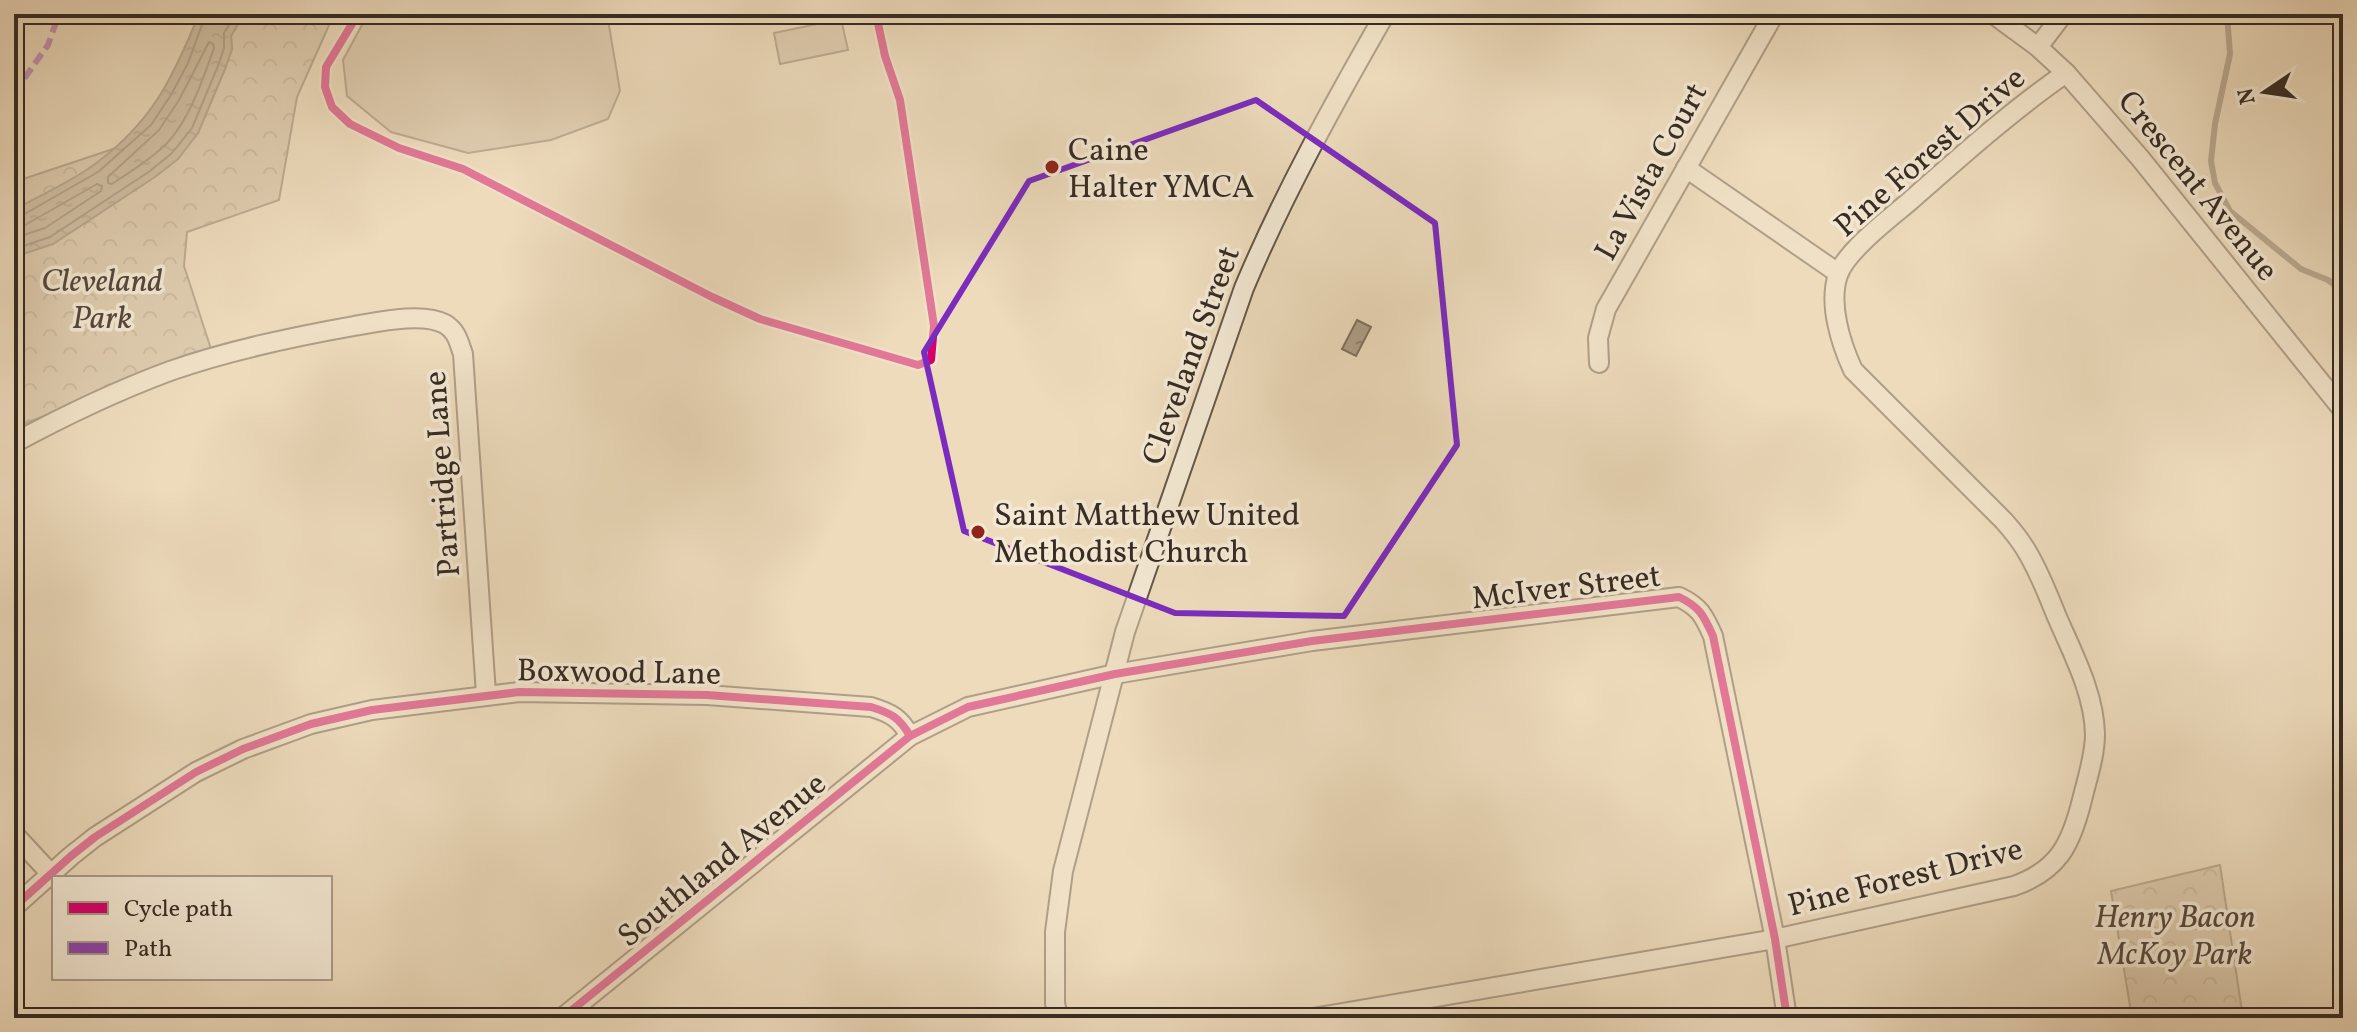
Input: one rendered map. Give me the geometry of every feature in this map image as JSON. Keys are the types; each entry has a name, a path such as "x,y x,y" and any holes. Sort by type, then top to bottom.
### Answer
{"street":[{"name":"Cleveland Street","path":"1058,1018 1055,1003 1055,932 1063,871 1125,632 1244,288 1267,233 1385,14"},
{"name":"La Vista Court","path":"1599,363 1598,338 1606,309 1774,14"},
{"name":"Crescent Avenue","path":"1993,14 2038,47 2066,73 2140,158 2343,410"},
{"path":"2038,47 2063,14"},
{"name":"Pine Forest Drive","path":"1313,1018 1427,1009 1775,939 1998,890 2030,881 2058,860 2074,833 2093,753 2095,734 2083,677 2026,549 2004,521 1853,370 1836,320 1838,273 1858,247 1965,152 2066,73"},
{"path":"1686,168 1838,273"},
{"name":"Partridge Lane","path":"14,443 132,386 217,356 381,321 418,319 445,324 456,334 463,354 486,694"},
{"name":"McIver Street","path":"1115,674 1312,641 1679,597 1704,615 1713,636 1775,939 1787,1018"},
{"path":"910,736 968,707 1115,674"},
{"name":"Boxwood Lane","path":"14,907 95,837 162,792 243,749 311,724 372,710 519,692 693,695 871,707 892,714 910,736"},
{"name":"Southland Avenue","path":"562,1018 910,736"},
{"path":"14,834 51,874"}],"highlighted area":[{"path":"1256,100 1435,223 1457,445 1344,616 1175,613 964,531 924,352 1029,181"}],"green space":[{"name":"Cleveland Park","path":"244,14 334,14 297,97 279,200 187,232 184,266 211,349 14,428 14,182 140,140 198,133 232,49 231,36"},
{"path":"368,14 607,14 620,91 608,119 551,140 468,153 391,132 347,96 343,60"},
{"path":"841,19 848,50 780,64 774,33"},
{"name":"Henry Bacon McKoy Park","path":"2220,865 2243,1018 2132,1018 2111,891"}],"water":[{"path":"199,14 244,14 231,36 232,49 198,133 178,159 155,177 53,244 14,257 14,210 86,171 132,132 170,79"},
{"path":"1357,320 1371,327 1356,356 1342,349"}],"waterway":[{"path":"2227,14 2230,54 2215,124 2211,161 2215,183 2230,211 2301,269 2328,280 2343,291"}],"marked path":[{"path":"14,93 48,45 59,14"}],"cycle path":[{"path":"358,14 326,67 325,87 332,107 350,124 399,148 463,169 760,319 918,365 931,360 934,326 900,100 885,56 876,14"},
{"path":"562,1018 910,736 968,707 1115,674 1312,641 1679,597 1700,613 1713,636 1775,939 1787,1018"},
{"path":"14,907 95,837 196,772 243,749 311,724 372,710 519,692 707,695 871,707 894,717 910,736"}],"place":[{"name":"Caine Halter YMCA","path":"1052,167"},
{"name":"Saint Matthew United Methodist Church","path":"978,532"}]}
